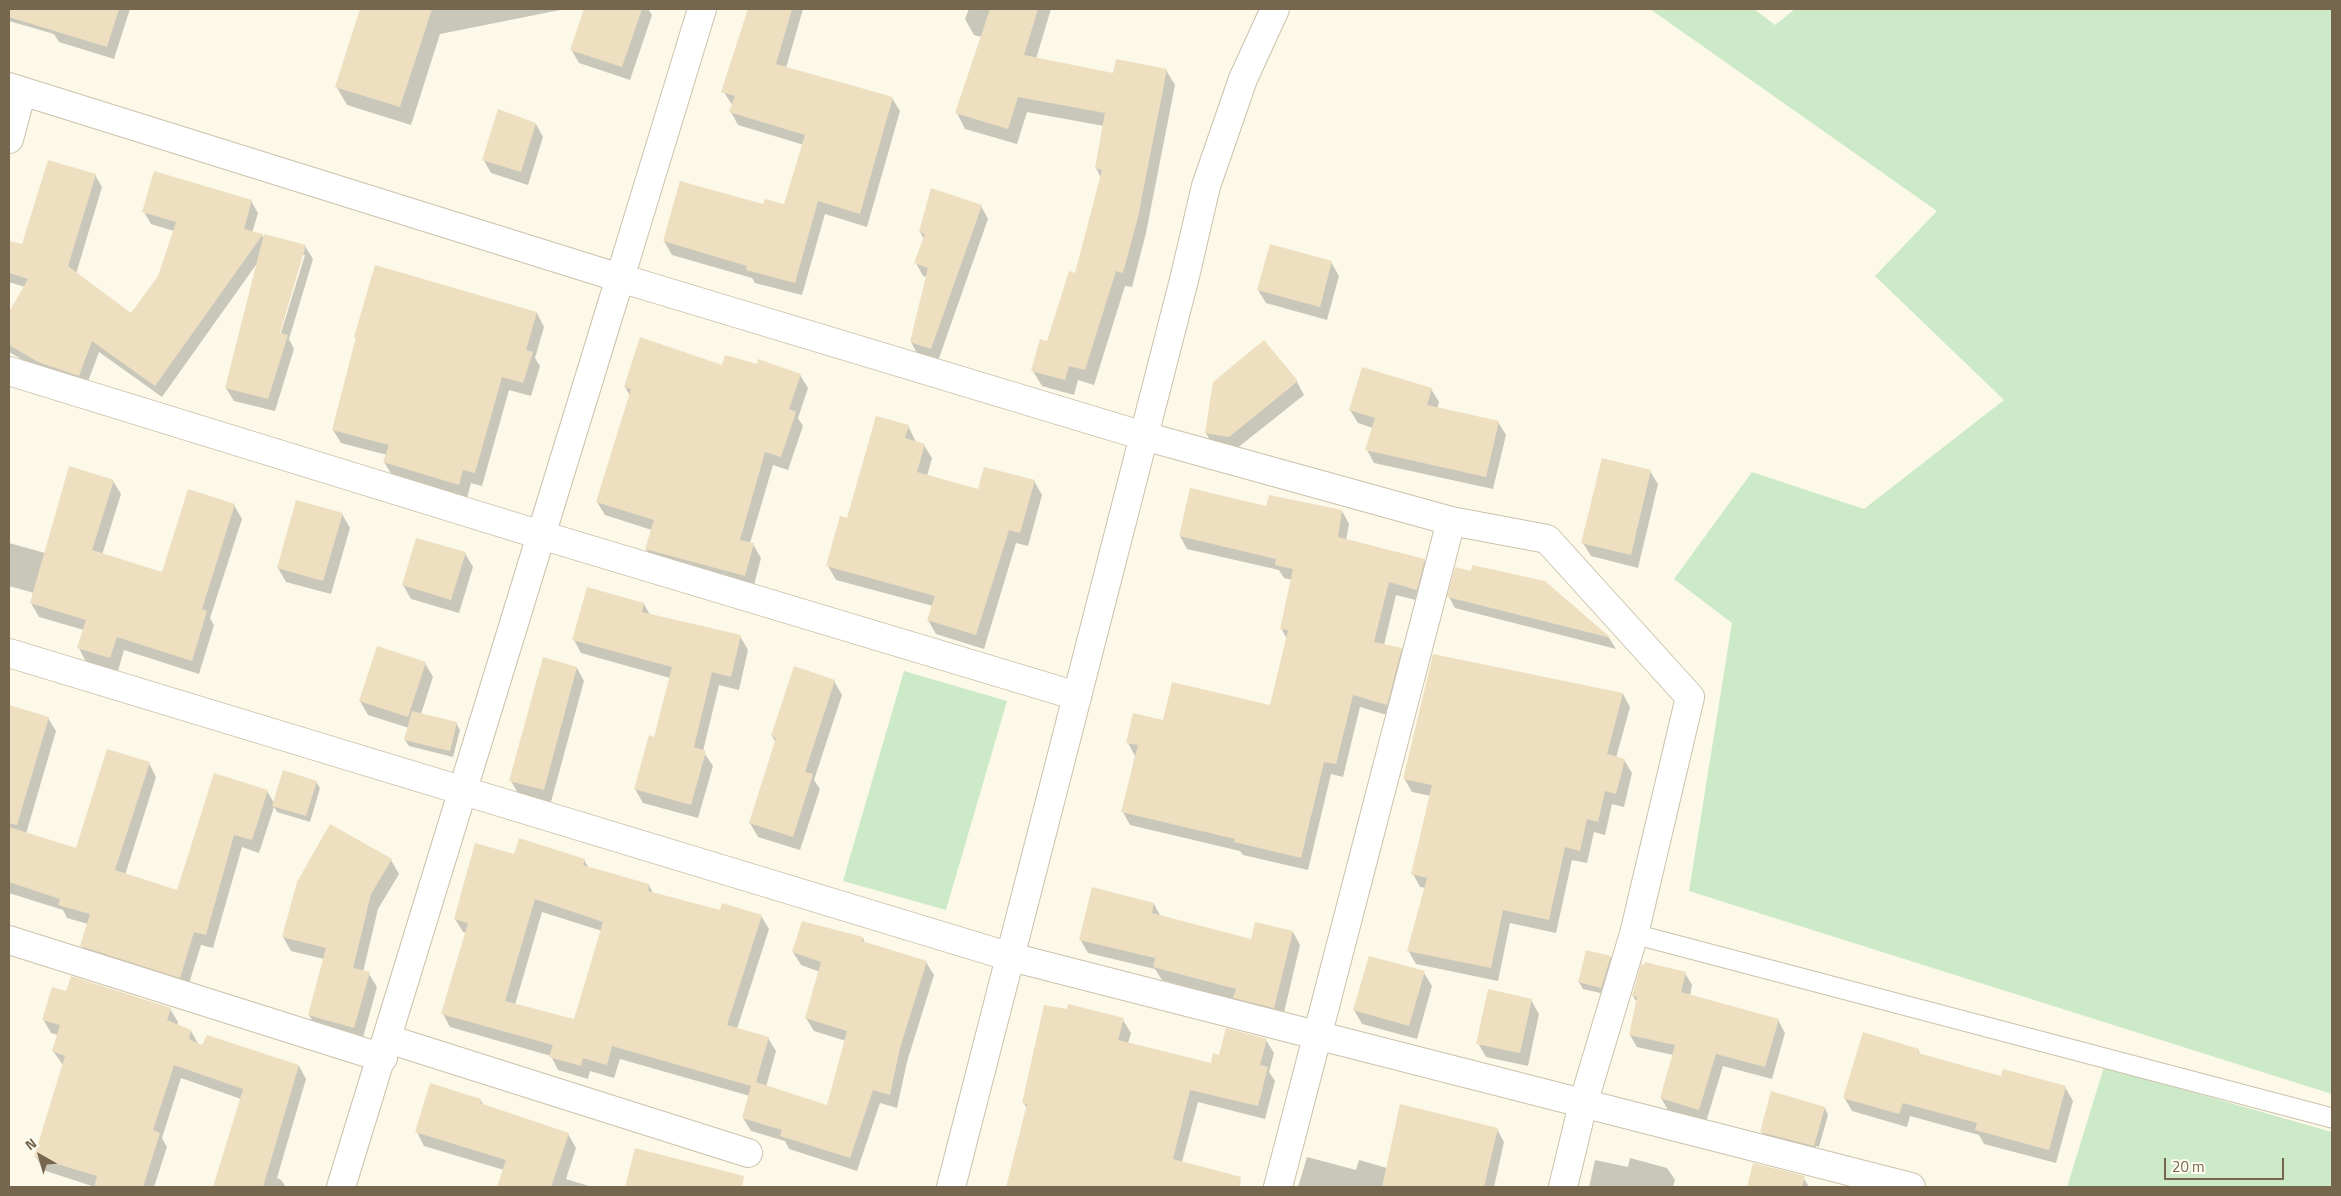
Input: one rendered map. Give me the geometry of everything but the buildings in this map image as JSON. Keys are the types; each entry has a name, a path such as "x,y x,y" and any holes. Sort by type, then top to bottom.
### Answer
{"street":[{"path":"341,1187 464,791 702,9"},
{"path":"951,1187 1144,436 1206,186 1243,79 1275,9"},
{"path":"9,139 15,89 620,278 1144,436 1451,521 1547,539 1690,697 1634,934 1583,1104 1563,1187"},
{"path":"9,371 541,535 1077,696"},
{"path":"1278,1187 1451,521"},
{"path":"9,653 1011,957 1583,1104 1874,1183 1911,1187"},
{"path":"9,940 748,1153"}],"lane":[{"path":"1634,934 2332,1118"}],"green space":[{"path":"1650,9 1754,9 1775,25 1795,9 2332,9 2332,1094 1689,891 1732,623 1674,579 1752,472 1864,509 2004,400 1875,276 1937,211"},
{"path":"904,671 1007,701 946,910 843,881"},
{"path":"2104,1067 2332,1132 2332,1187 2067,1187"}]}
